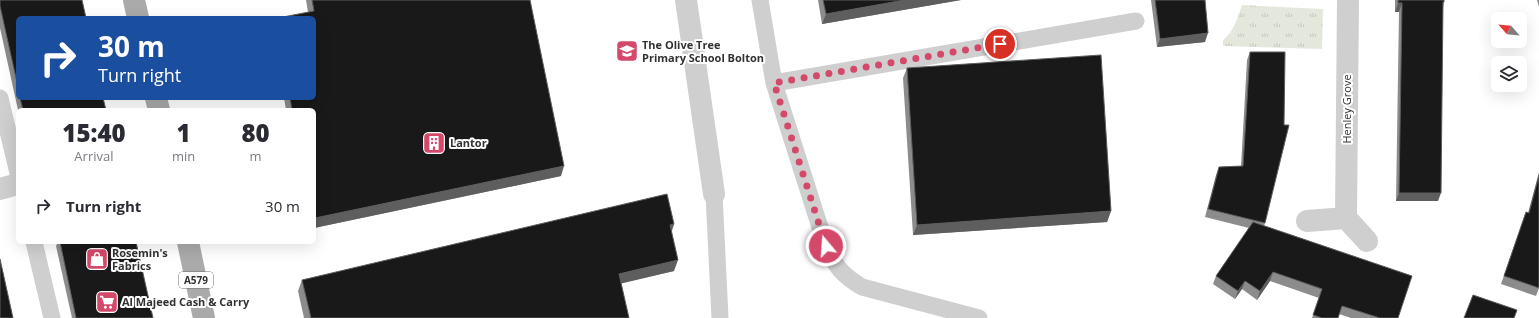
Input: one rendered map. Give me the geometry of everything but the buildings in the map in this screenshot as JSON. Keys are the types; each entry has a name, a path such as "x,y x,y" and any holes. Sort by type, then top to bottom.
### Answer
{"main road":[{"path":"134,0 138,16"},
{"name":"A579","path":"188,244 204,318"}],"street":[{"path":"686,0 714,194"},
{"name":"Henley Grove","path":"1346,218 1348,0"},
{"path":"0,189 16,185"},
{"path":"1307,221 1346,218 1367,241"}],"lane":[{"path":"760,0 774,83 826,246 835,264 848,279 862,287 979,318"},
{"path":"774,83 1136,21"},
{"path":"0,98 16,165"},
{"path":"714,194 720,318"},
{"path":"34,244 52,318"}],"green space":[{"path":"1242,5 1323,9 1322,49 1223,46 1223,40 1233,29"}],"place":[{"name":"The Olive Tree Primary School Bolton","path":"627,51"},
{"name":"Lantor","path":"434,143"},
{"name":"Rosemin's Fabrics","path":"97,259"},
{"name":"Al Majeed Cash & Carry","path":"107,302"}],"route":[{"path":"826,246 774,83 1000,44"}]}
